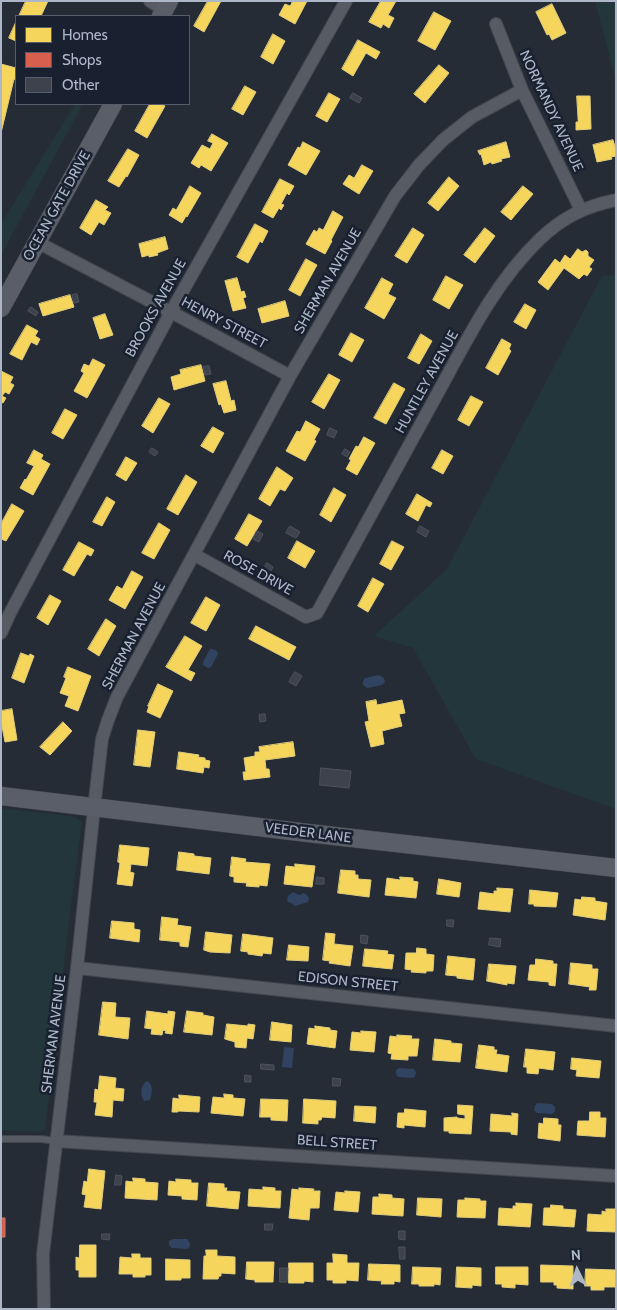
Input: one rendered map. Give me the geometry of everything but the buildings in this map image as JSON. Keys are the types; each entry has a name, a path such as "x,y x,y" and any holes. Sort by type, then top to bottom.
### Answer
{"street":[{"name":"BROOKS AVENUE","path":"1,633 171,312 346,1"},
{"name":"NORMANDY AVENUE","path":"496,24 522,90 581,210"},
{"name":"SHERMAN AVENUE","path":"44,1309 43,1254 102,739 117,697 290,376 395,196 418,165 443,140 472,117 522,90"},
{"name":"OCEAN GATE DRIVE","path":"1,308 111,105"},
{"name":"HUNTLEY AVENUE","path":"306,617 317,612 474,329 506,278 541,238 561,222 581,210 616,200"},
{"name":"HENRY STREET","path":"37,242 290,376"},
{"name":"ROSE DRIVE","path":"195,555 306,617"},
{"name":"VEEDER LANE","path":"1,796 616,868"},
{"name":"EDISON STREET","path":"77,968 616,1026"},
{"name":"BELL STREET","path":"56,1141 616,1176"}],"lane":[{"path":"1,1139 41,1138 56,1141"}],"shaded area":[{"path":"595,1 616,1 616,81"},
{"path":"74,105 82,105 1,255 1,224"},
{"path":"616,275 616,809 476,759 413,648 374,636 447,569 602,276"},
{"path":"1,808 76,817 82,823 45,1129 40,1132 1,1130"}],"water":[{"path":"210,649 217,651 218,654 211,667 208,668 203,665 203,662"},
{"path":"379,675 384,678 385,682 382,685 367,688 363,685 365,678"},
{"path":"293,892 299,895 306,894 309,898 308,902 295,906 288,902 288,896"},
{"path":"284,1047 294,1048 292,1068 282,1067"},
{"path":"399,1068 414,1069 416,1072 415,1076 413,1078 398,1077 396,1070"},
{"path":"147,1081 152,1089 150,1100 144,1101 141,1090"},
{"path":"537,1103 552,1104 555,1107 555,1111 552,1114 537,1113 534,1110"},
{"path":"173,1239 187,1239 190,1246 187,1249 172,1248 169,1245 169,1241"}]}
